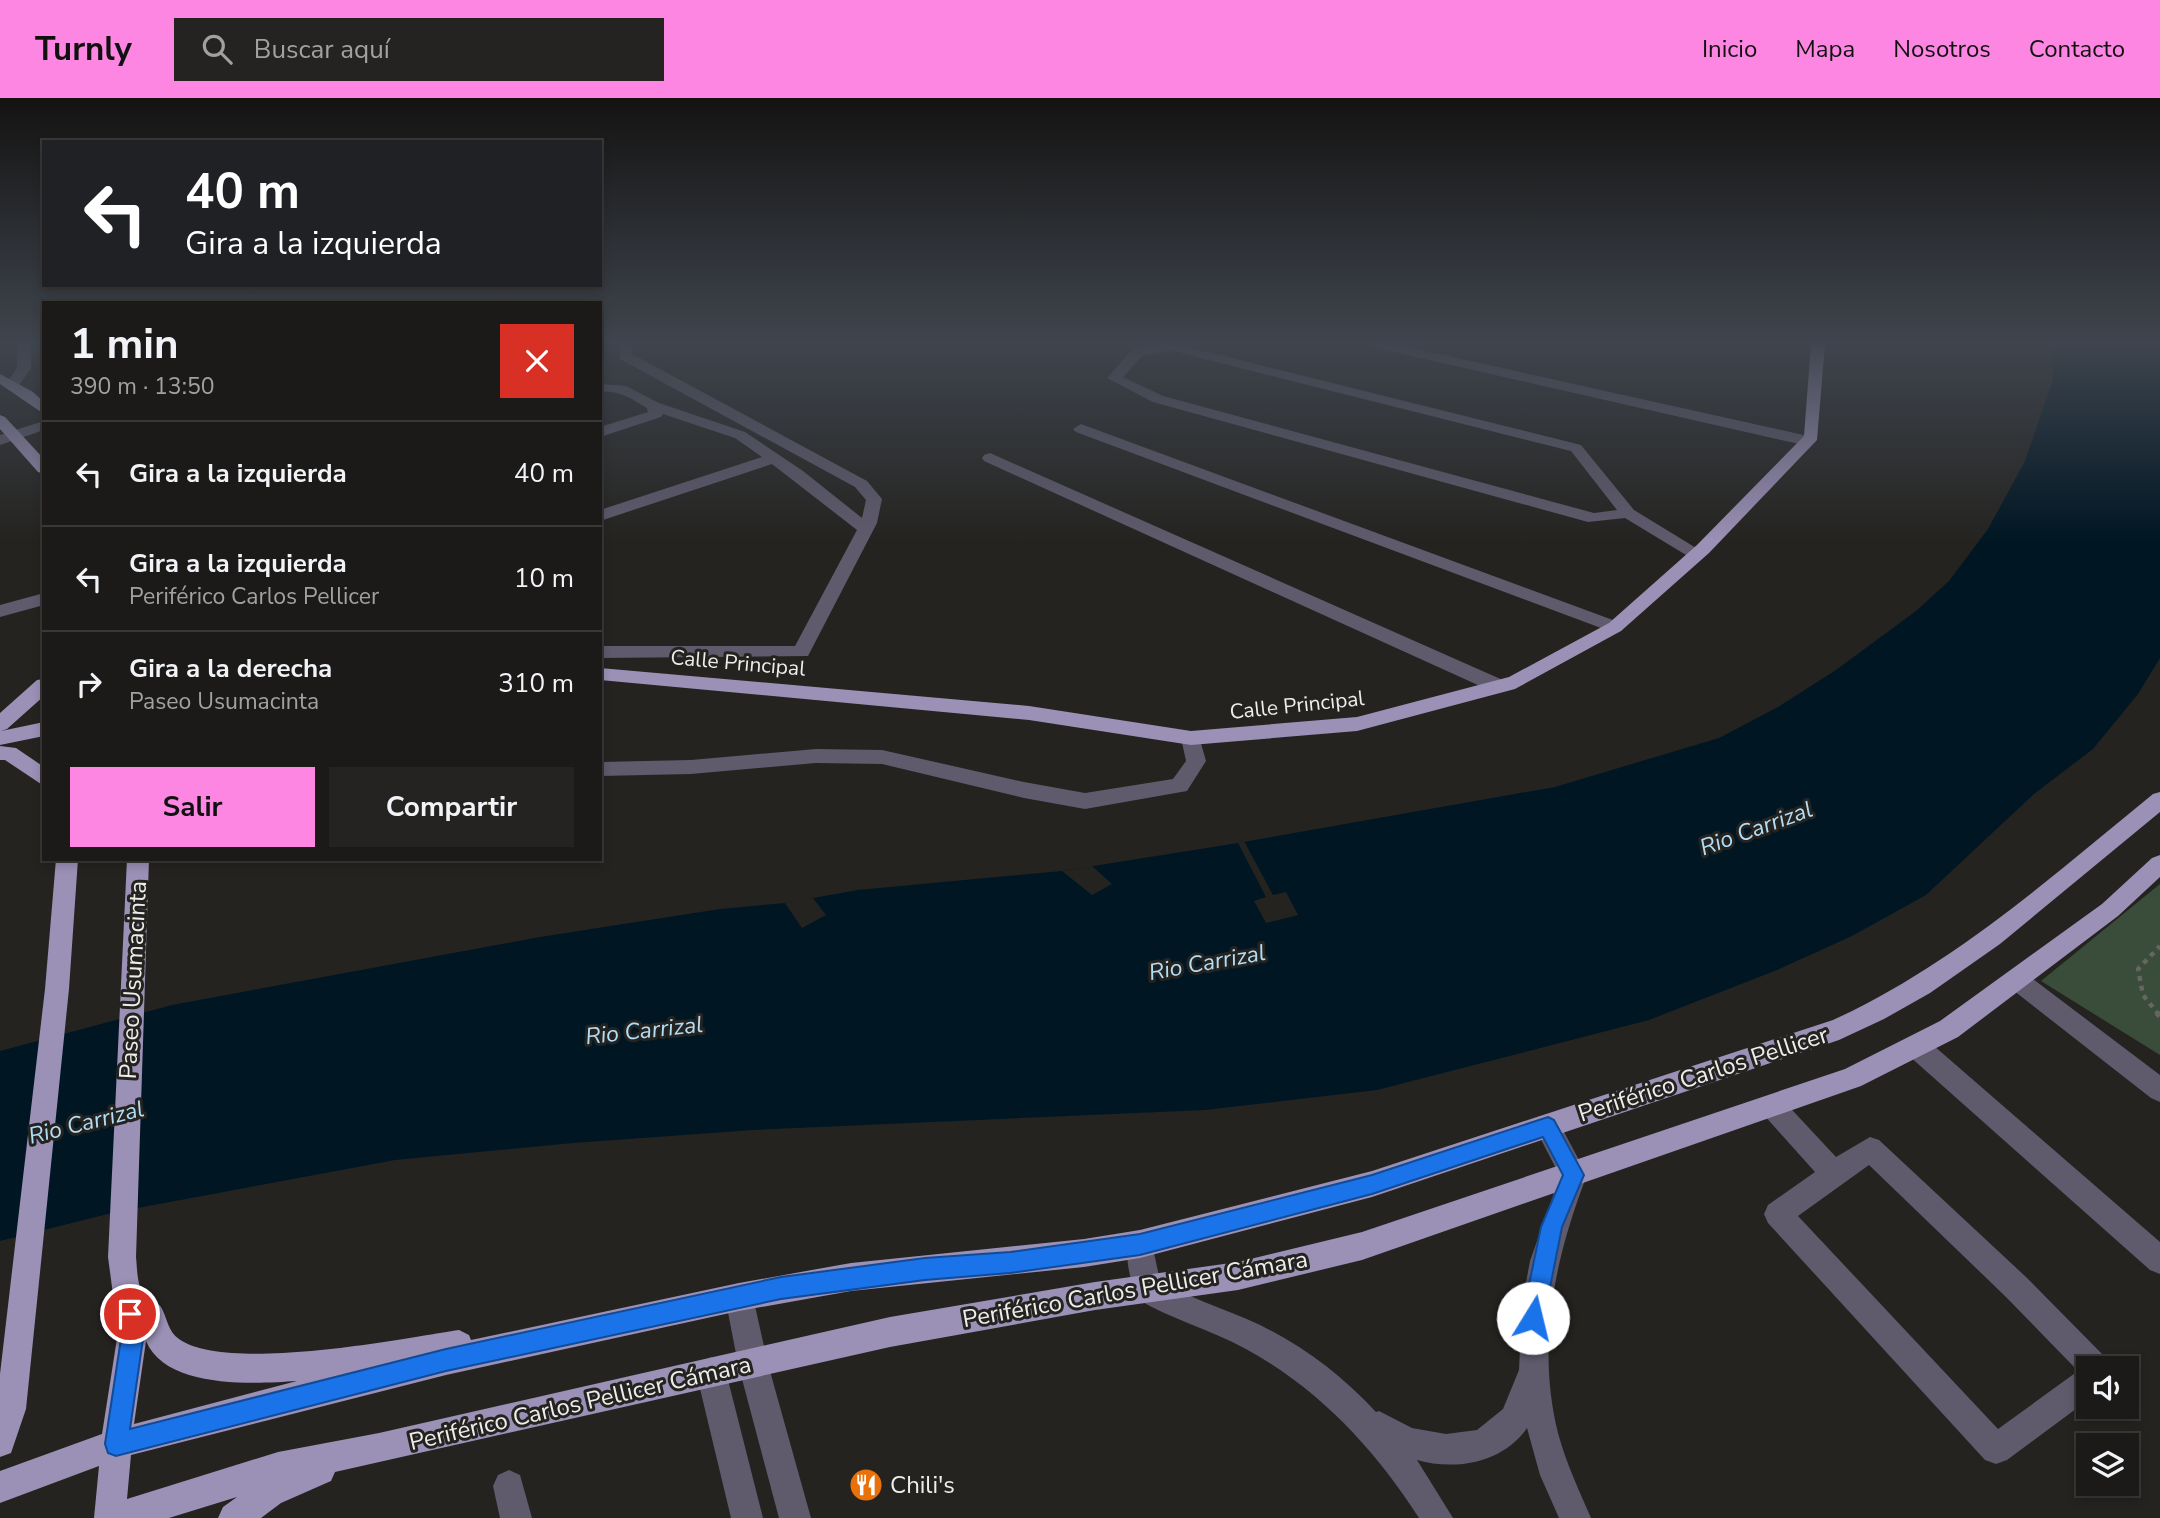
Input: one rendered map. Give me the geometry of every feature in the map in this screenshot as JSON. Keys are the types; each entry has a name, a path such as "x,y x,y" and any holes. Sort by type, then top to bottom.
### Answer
{"main road":[{"path":"1808,442 1812,437 1814,410"},
{"path":"0,420 7,438 42,467"},
{"name":"Calle Principal","path":"602,674 1029,713 1191,738 1357,724 1515,682 1615,628 1697,554 1808,442"},
{"path":"0,724 42,687"},
{"path":"0,738 42,729"},
{"path":"0,753 9,753 42,777"},
{"name":"Periférico Carlos Pellicer","path":"0,1487 116,1444 446,1360 739,1297 851,1277 1010,1263 1140,1244 1372,1184 1839,1029 1887,1006 1932,980 1969,954 2160,800"},
{"path":"0,1443 11,1409 9,1359 22,1318 57,989 67,861"},
{"name":"Paseo Usumacinta","path":"110,1518 116,1444 133,1332 122,1257 138,861"},
{"name":"Periférico Carlos Pellicer Cámara","path":"119,1518 278,1468 379,1448 890,1332 1238,1276 1362,1246 1852,1078 1917,1047 1949,1029 2017,980 2110,909 2160,864"},
{"path":"128,1296 150,1316 161,1342 170,1351 206,1366 241,1369 287,1368 610,1325"},
{"path":"234,1518 254,1501 290,1482 379,1448"}],"street":[{"path":"602,431 656,414 655,410"},
{"path":"667,410 740,435 774,458 866,530"},
{"path":"602,652 801,652 866,530 874,499 861,484 725,410"},
{"path":"1199,410 1594,518 1628,513"},
{"path":"1425,410 1576,448 1628,513 1697,554"},
{"path":"1668,410 1808,442"},
{"path":"7,438 42,426"},
{"path":"1081,429 1615,628"},
{"path":"602,515 774,458"},
{"path":"990,458 1498,686"},
{"path":"0,611 42,600"},
{"path":"602,769 691,767 816,756 882,757 1084,801 1180,786 1196,761 1191,738"},
{"path":"2017,980 2160,1090"},
{"path":"1917,1047 2160,1260"},
{"path":"1772,1106 1834,1174"},
{"path":"1548,1126 1574,1175 1557,1211 1544,1258 1531,1335 1534,1398 1544,1440 1559,1484 1575,1518"},
{"path":"2076,1391 1996,1450 1778,1214 1870,1149 2016,1287 2084,1356"},
{"path":"1140,1244 1147,1289 1184,1310 1252,1337 1307,1370 1388,1433 1406,1442 1446,1450 1484,1443 1505,1429 1519,1411 1533,1373"},
{"path":"739,1297 753,1364 796,1518"},
{"path":"711,1372 747,1518"},
{"path":"1334,1390 1392,1451 1437,1518"},
{"path":"509,1486 516,1518"}],"path":[{"path":"2160,946 2138,970 2139,987 2148,1005 2160,1016"}],"green space":[{"path":"2160,884 2160,1055 2041,981"}],"water":[{"name":"Rio Carrizal","path":"2043,410 2160,410 2160,658 2138,694 2093,749 2034,794 1926,895 1852,936 1777,970 1649,1020 1377,1090 1205,1110 753,1130 395,1160 116,1212 0,1241 0,1051 172,1005 540,937 720,909 785,903 858,890 1062,871 1555,787 1719,738 1778,707 1836,670 1916,611 1949,581 1988,529 2025,461"}],"pier":[{"path":"1244,841 1273,895 1286,892 1298,915 1266,923 1254,901 1266,897 1238,843"},
{"path":"1092,866 1112,884 1092,895 1062,871"},
{"path":"812,897 826,915 802,928 785,903"}],"place":[{"name":"Chili's","path":"866,1485"}],"route":[{"path":"130,1314 133,1332 116,1444 446,1360 781,1288 851,1277 1010,1263 1140,1244 1372,1184 1548,1126 1574,1175 1552,1227 1533,1318"}]}
